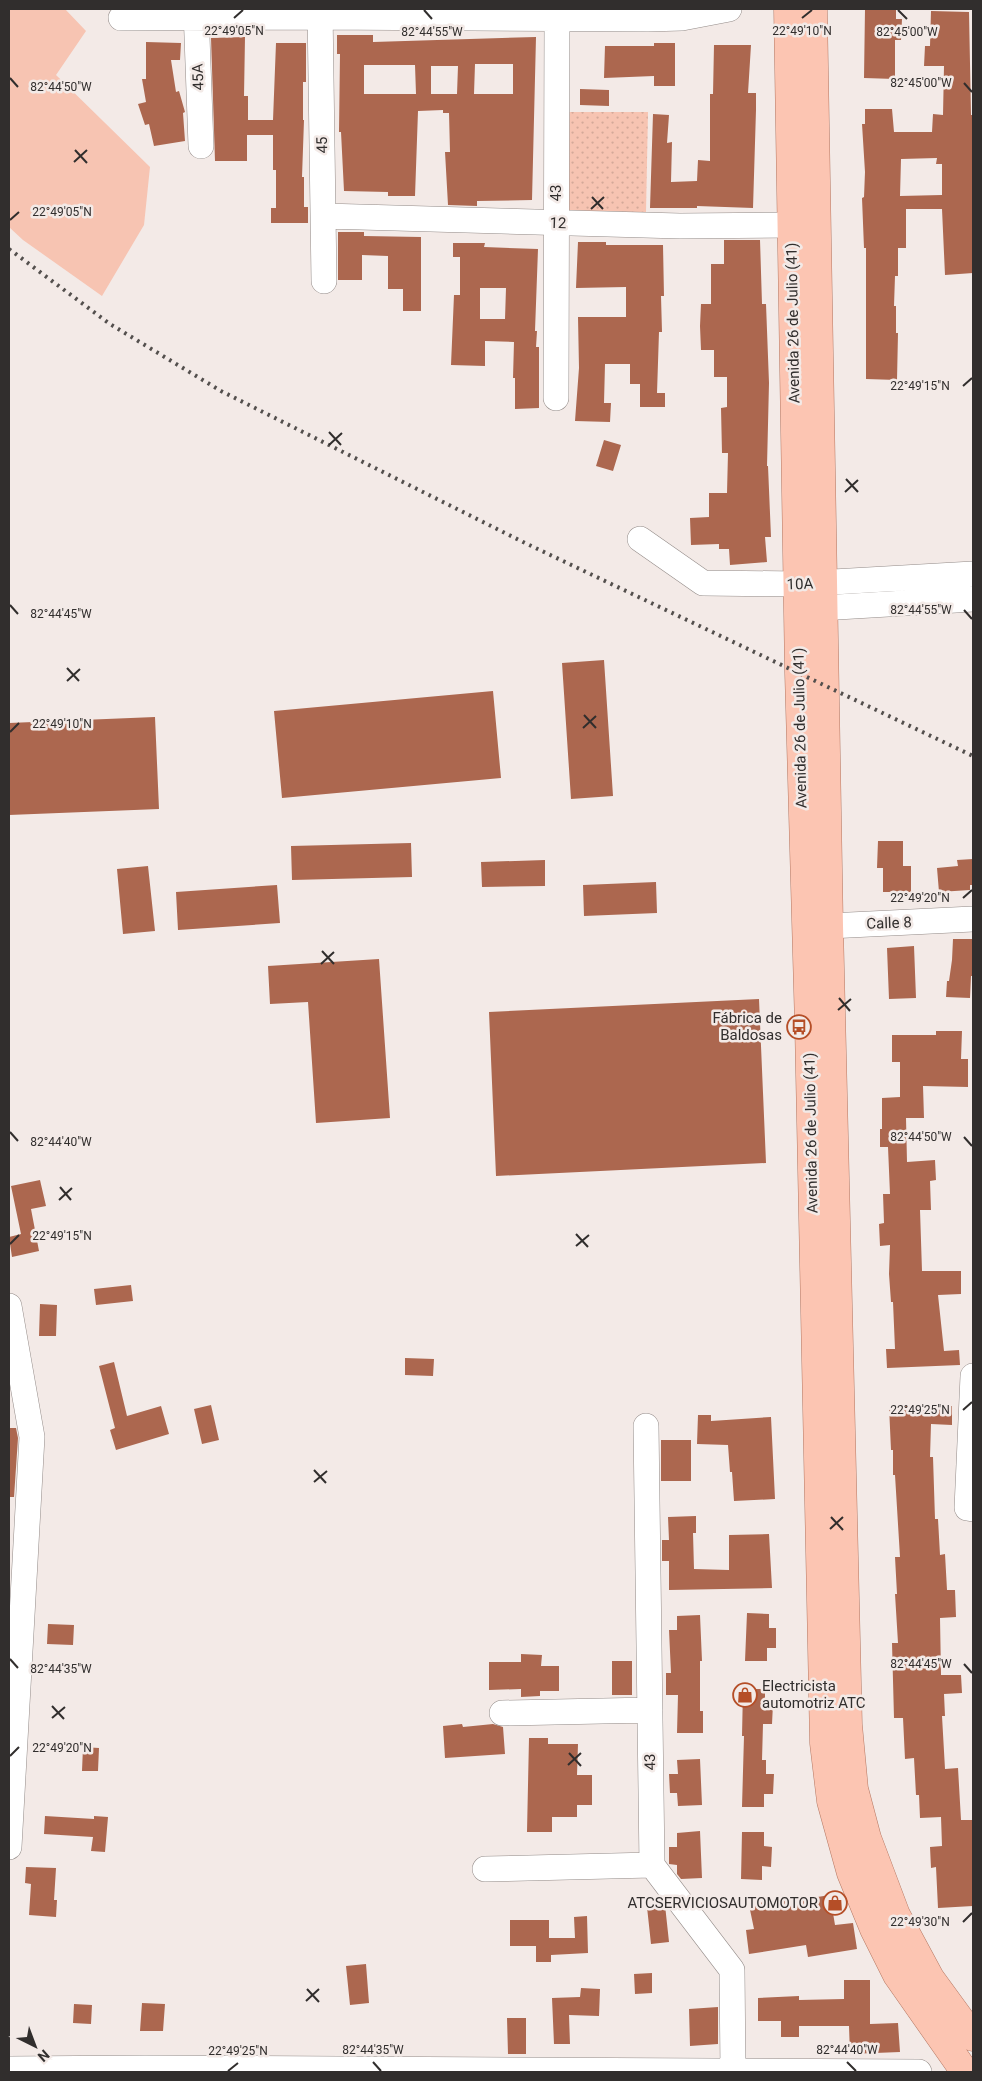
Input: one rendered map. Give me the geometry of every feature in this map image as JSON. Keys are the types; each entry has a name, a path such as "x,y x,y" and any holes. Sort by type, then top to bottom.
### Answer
{"main road":[{"name":"Avenida 26 de Julio (41)","path":"788,9 798,597 817,926 848,1725 854,1789 867,1838 896,1915 930,1978 973,2037"},
{"name":"Avenida 26 de Julio (41)","path":"813,9 824,595 817,926 809,1036 824,1743 831,1801 852,1873 874,1929 897,1975 965,2072"}],"street":[{"path":"121,18 196,13 320,13 682,18 729,9"},
{"name":"45A","path":"196,13 201,146"},
{"name":"45","path":"320,13 324,281"},
{"name":"43","path":"556,398 556,223 572,16"},
{"name":"12","path":"324,216 680,226 792,225"},
{"name":"10A","path":"640,538 703,583 798,597 973,574"},
{"name":"10A","path":"824,595 973,599"},
{"name":"Calle 8","path":"817,926 973,919"},
{"path":"9,1306 32,1437 9,1847"},
{"path":"970,1509 973,1376"},
{"name":"43","path":"646,1426 652,1865"},
{"path":"502,1713 650,1710"},
{"path":"485,1869 652,1865 732,1970 733,2070"},
{"path":"9,2069 919,2072"}],"shaded area":[{"path":"9,9 65,9 86,31 56,75 150,167 144,225 102,296 23,240 9,227"},
{"path":"569,112 648,112 646,212 566,211"}],"building":[{"path":"865,9 896,9 896,19 902,19 901,40 895,40 895,79 864,78"},
{"path":"931,11 969,12 971,115 973,115 973,273 945,275 942,209 906,209 906,248 898,248 898,276 895,276 894,306 896,306 896,333 898,333 897,380 866,379 866,248 864,248 862,198 864,197 865,172 862,124 865,124 865,109 892,109 894,132 932,132 933,114 943,115 944,66 924,66 925,46 930,46","holes":["937,158 936,164 942,164 942,195 900,196 901,159"]},
{"path":"337,35 373,35 373,42 536,37 532,200 477,201 477,206 448,205 445,152 450,152 449,113 443,113 443,110 418,111 415,196 388,196 388,192 344,191 341,132 339,132 340,54 337,54","holes":["475,64 513,64 513,94 474,94","364,65 415,65 416,94 364,94","431,66 458,66 457,94 431,94"]},
{"path":"245,37 244,96 248,96 248,120 273,120 276,43 306,43 306,82 303,82 302,177 304,177 304,207 308,207 308,223 271,223 271,208 276,208 276,170 273,170 273,135 247,135 247,161 215,161 211,38"},
{"path":"146,42 181,43 180,60 171,60 176,92 179,91 185,112 183,113 185,141 154,146 149,124 145,125 138,104 146,102 142,79 146,79"},
{"path":"654,43 675,43 675,86 654,86 654,76 604,78 605,46 654,46"},
{"path":"714,45 751,45 748,93 756,93 753,208 697,206 697,208 650,208 653,114 669,115 667,143 672,142 671,182 697,181 698,160 710,161 710,94 713,94"},
{"path":"580,89 609,90 609,106 580,105"},
{"path":"338,232 364,232 364,236 421,237 421,311 403,311 403,289 388,289 388,256 362,255 362,280 338,280"},
{"path":"724,240 760,240 762,304 766,304 769,383 767,466 771,537 765,537 767,562 730,565 729,549 719,549 719,544 691,545 690,518 709,517 709,493 727,493 728,453 722,453 721,408 727,407 727,377 714,377 714,350 701,350 700,326 701,304 711,304 711,264 724,264"},
{"path":"578,242 606,242 606,245 663,245 664,296 661,296 662,332 659,332 657,393 665,393 665,407 640,407 640,384 630,384 630,364 605,364 604,403 611,403 610,422 575,421 579,368 578,317 626,317 626,287 576,288"},
{"path":"453,243 485,243 484,247 538,249 535,331 537,331 536,347 539,347 539,408 515,409 515,378 513,378 514,342 485,341 485,366 451,365 454,295 460,295 460,257 453,257","holes":["480,288 506,288 505,319 480,319"]},
{"path":"604,440 621,445 613,471 596,466"},
{"path":"604,660 613,796 571,799 562,663"},
{"path":"493,691 501,778 282,798 274,711"},
{"path":"155,717 159,809 9,815 9,723"},
{"path":"878,841 903,841 903,866 911,866 911,892 883,892 883,868 877,868"},
{"path":"411,843 412,877 292,880 291,846"},
{"path":"973,859 973,885 970,885 970,890 939,892 937,868 958,866 957,860"},
{"path":"545,860 545,886 482,887 481,862"},
{"path":"148,866 155,931 123,934 117,869"},
{"path":"656,882 657,913 584,916 583,885"},
{"path":"277,885 280,923 178,930 176,892"},
{"path":"953,939 973,939 973,976 971,976 970,998 946,997 947,981 949,981 952,960"},
{"path":"914,946 916,998 889,999 887,948"},
{"path":"379,959 390,1118 316,1123 308,1002 270,1004 268,966"},
{"path":"759,999 766,1163 496,1176 489,1012"},
{"path":"936,1031 962,1031 961,1059 968,1059 968,1087 923,1086 924,1118 906,1118 907,1162 935,1160 936,1180 930,1181 931,1210 920,1210 922,1271 961,1271 961,1294 938,1295 944,1351 959,1350 960,1365 887,1368 886,1349 895,1349 893,1302 891,1302 889,1274 890,1245 880,1246 879,1224 884,1223 883,1194 890,1194 888,1147 880,1147 882,1098 900,1097 900,1062 892,1062 892,1035 936,1035"},
{"path":"40,1180 46,1206 31,1209 39,1251 12,1257 9,1237 21,1234 11,1186"},
{"path":"131,1285 133,1301 96,1305 94,1289"},
{"path":"40,1304 57,1305 56,1336 39,1336"},
{"path":"405,1358 434,1359 433,1376 405,1375"},
{"path":"114,1362 127,1416 161,1406 169,1434 116,1450 110,1430 115,1428 99,1366"},
{"path":"211,1405 219,1440 202,1444 194,1409"},
{"path":"889,1406 952,1406 952,1425 931,1424 930,1457 933,1457 935,1519 938,1519 940,1555 945,1554 947,1590 955,1590 956,1617 940,1618 941,1675 961,1675 962,1693 944,1694 945,1716 942,1716 945,1769 958,1768 961,1820 973,1820 973,1906 938,1908 936,1867 931,1868 930,1847 942,1846 941,1817 920,1818 919,1795 916,1795 914,1758 905,1759 903,1718 894,1718 892,1643 898,1643 895,1557 900,1557"},
{"path":"698,1415 711,1415 711,1421 771,1417 775,1499 734,1501 728,1445 697,1444"},
{"path":"9,1428 16,1428 18,1438 14,1497 9,1497"},
{"path":"661,1440 691,1440 691,1481 661,1481"},
{"path":"696,1516 696,1533 693,1533 694,1569 729,1570 729,1535 769,1534 772,1588 669,1590 669,1561 662,1561 662,1540 669,1540 668,1517"},
{"path":"747,1613 769,1614 769,1628 776,1628 776,1648 767,1648 767,1661 745,1661"},
{"path":"700,1615 702,1661 700,1661 700,1711 703,1711 703,1733 677,1733 678,1695 666,1695 666,1673 671,1673 669,1630 677,1630 677,1616"},
{"path":"48,1624 74,1625 73,1645 47,1644"},
{"path":"521,1654 542,1655 541,1666 559,1666 559,1691 540,1691 540,1696 521,1697 521,1689 489,1690 489,1662 521,1662"},
{"path":"612,1661 632,1661 632,1695 612,1695"},
{"path":"743,1689 765,1689 765,1704 773,1704 772,1724 763,1724 762,1760 766,1760 766,1774 774,1774 773,1794 764,1794 764,1807 742,1807"},
{"path":"462,1724 463,1727 493,1724 503,1727 505,1754 445,1758 443,1726"},
{"path":"529,1738 548,1738 548,1744 578,1744 577,1775 592,1775 592,1805 577,1805 577,1817 552,1817 552,1832 527,1832"},
{"path":"83,1747 99,1748 98,1771 82,1771"},
{"path":"700,1759 702,1805 678,1806 677,1793 670,1793 669,1774 678,1774 677,1760"},
{"path":"45,1816 94,1819 94,1816 108,1817 105,1852 91,1851 93,1837 44,1834"},
{"path":"700,1831 702,1878 681,1879 677,1874 677,1865 669,1864 669,1847 677,1847 677,1833"},
{"path":"742,1832 764,1832 764,1846 772,1847 771,1867 762,1866 762,1880 741,1879"},
{"path":"26,1867 56,1868 54,1900 57,1900 56,1917 29,1915 31,1884 25,1883"},
{"path":"830,1895 835,1925 853,1923 857,1949 808,1957 806,1945 749,1954 746,1930 754,1929 749,1905 785,1898 786,1902"},
{"path":"665,1905 669,1942 651,1944 647,1907"},
{"path":"587,1916 588,1953 551,1955 551,1962 536,1962 536,1946 510,1946 510,1920 549,1920 549,1938 575,1938 574,1917"},
{"path":"366,1964 369,2003 350,2005 346,1966"},
{"path":"652,1973 652,1993 635,1994 634,1974"},
{"path":"844,1980 870,1980 870,2024 898,2023 900,2052 850,2054 849,2026 799,2026 799,2037 781,2037 781,2021 758,2021 758,1998 799,1996 799,2000 844,1999"},
{"path":"581,1988 600,1989 599,2016 569,2015 570,2044 554,2044 552,1998 580,1997"},
{"path":"142,2003 165,2004 163,2031 140,2031"},
{"path":"74,2004 92,2005 91,2024 73,2023"},
{"path":"718,2007 718,2044 690,2046 689,2009"},
{"path":"507,2018 526,2018 526,2054 508,2054"}],"railway":[{"path":"9,249 110,324 221,391 523,542 973,756"}],"place":[{"name":"Fábrica de Baldosas","path":"799,1027"},
{"name":"Electricista automotriz ATC","path":"745,1695"},
{"name":"ATCSERVICIOSAUTOMOTOR","path":"835,1903"}]}
